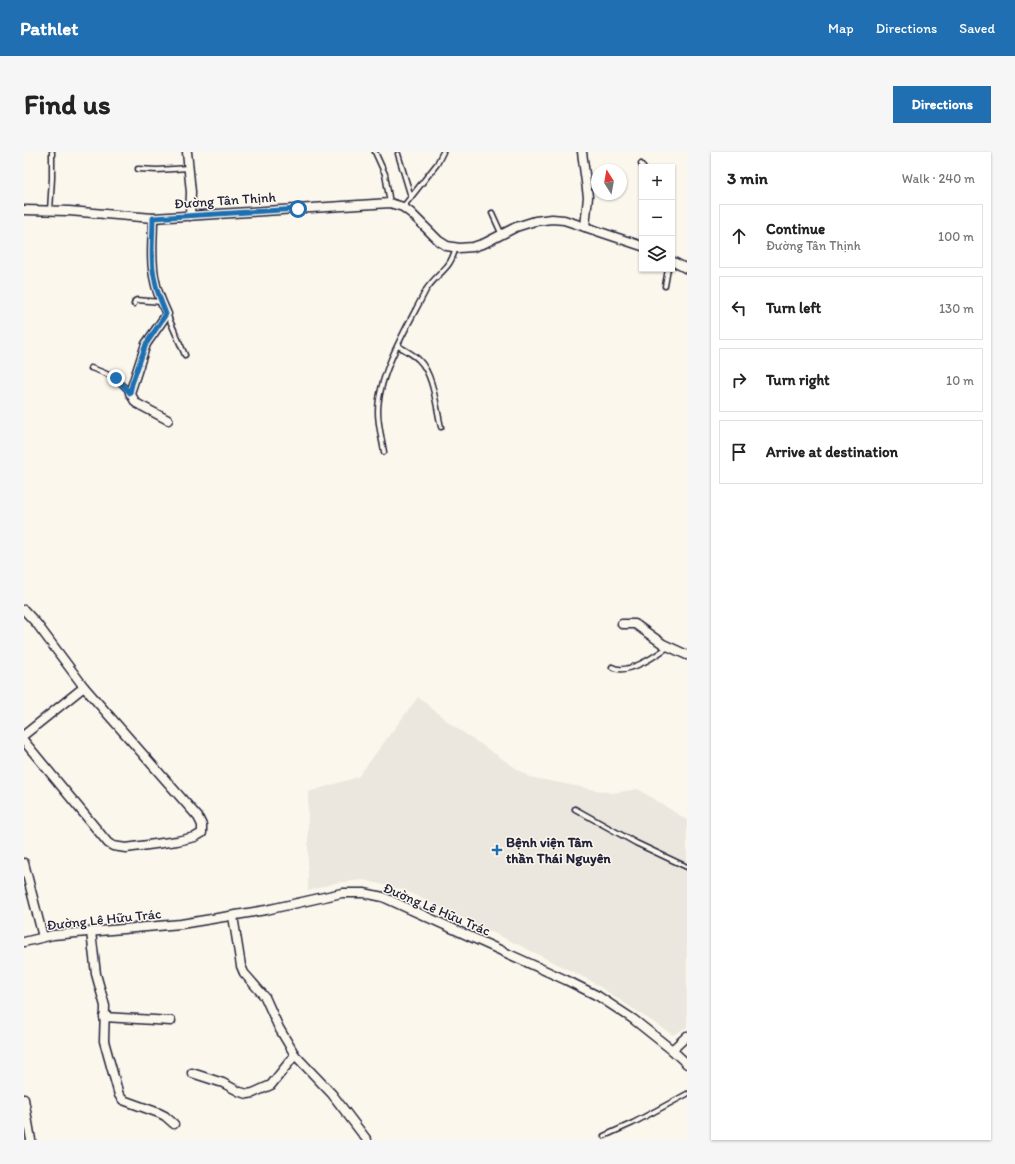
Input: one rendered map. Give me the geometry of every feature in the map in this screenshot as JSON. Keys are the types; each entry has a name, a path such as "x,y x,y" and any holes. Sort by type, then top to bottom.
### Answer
{"street":[{"path":"187,152 191,192 190,216"},
{"path":"582,152 588,197 585,227"},
{"name":"Đường Tân Thịnh","path":"24,210 153,218 390,203 403,207 411,213 439,241 447,246 473,247 485,243 516,227 535,221 552,219 564,220 639,245"},
{"path":"153,218 155,281 166,314 146,344 130,393 136,403 168,420"},
{"path":"675,263 687,269"},
{"path":"24,610 37,624 84,686 198,817 202,826 202,833 195,837 178,841 126,848 113,846 108,843 24,742"},
{"path":"622,624 635,624 668,647 687,655"},
{"path":"24,735 84,686"},
{"path":"24,863 43,938"},
{"name":"Đường Lê Hữu Trác","path":"24,942 53,935 181,924 266,910 342,893 364,893 383,898 592,993 633,1019 687,1064"},
{"path":"233,916 241,966 244,973 265,997 279,1028 296,1055 332,1094 367,1140"},
{"path":"91,932 96,974 105,1006 104,1041 119,1095 123,1100 165,1116 174,1124"},
{"path":"104,1017 171,1021"},
{"path":"672,1050 687,1036"},
{"path":"192,1073 223,1083 240,1092 248,1094 271,1085 296,1055"},
{"path":"24,1099 31,1140"}],"lane":[{"path":"50,211 52,152"},
{"path":"375,152 385,174 390,203"},
{"path":"403,207 437,164 443,152"},
{"path":"398,154 411,197"},
{"path":"138,169 157,170 189,168"},
{"path":"492,213 502,235"},
{"path":"384,452 378,413 380,393 388,368 426,290 432,280 447,266 456,247"},
{"path":"666,286 668,272"},
{"path":"134,304 134,301 137,300 161,302"},
{"path":"166,314 185,355"},
{"path":"398,346 418,359 426,368 441,427"},
{"path":"91,368 116,378 130,393"},
{"path":"612,667 616,670 626,669 654,656 668,647"},
{"path":"575,809 636,843 687,867"},
{"path":"604,1136 633,1123 687,1094"}],"shaded area":[{"name":"Bệnh viện Tâm thần Thái Nguyên","path":"418,697 452,725 529,777 612,793 638,789 687,820 687,1027 673,1035 591,981 404,890 363,880 335,883 308,891 308,792 358,777"}],"place":[{"name":"Bệnh viện Tâm thần Thái Nguyên","path":"497,850"}],"route":[{"path":"116,378 130,393 146,344 166,314 155,281 153,218 298,209"}]}
